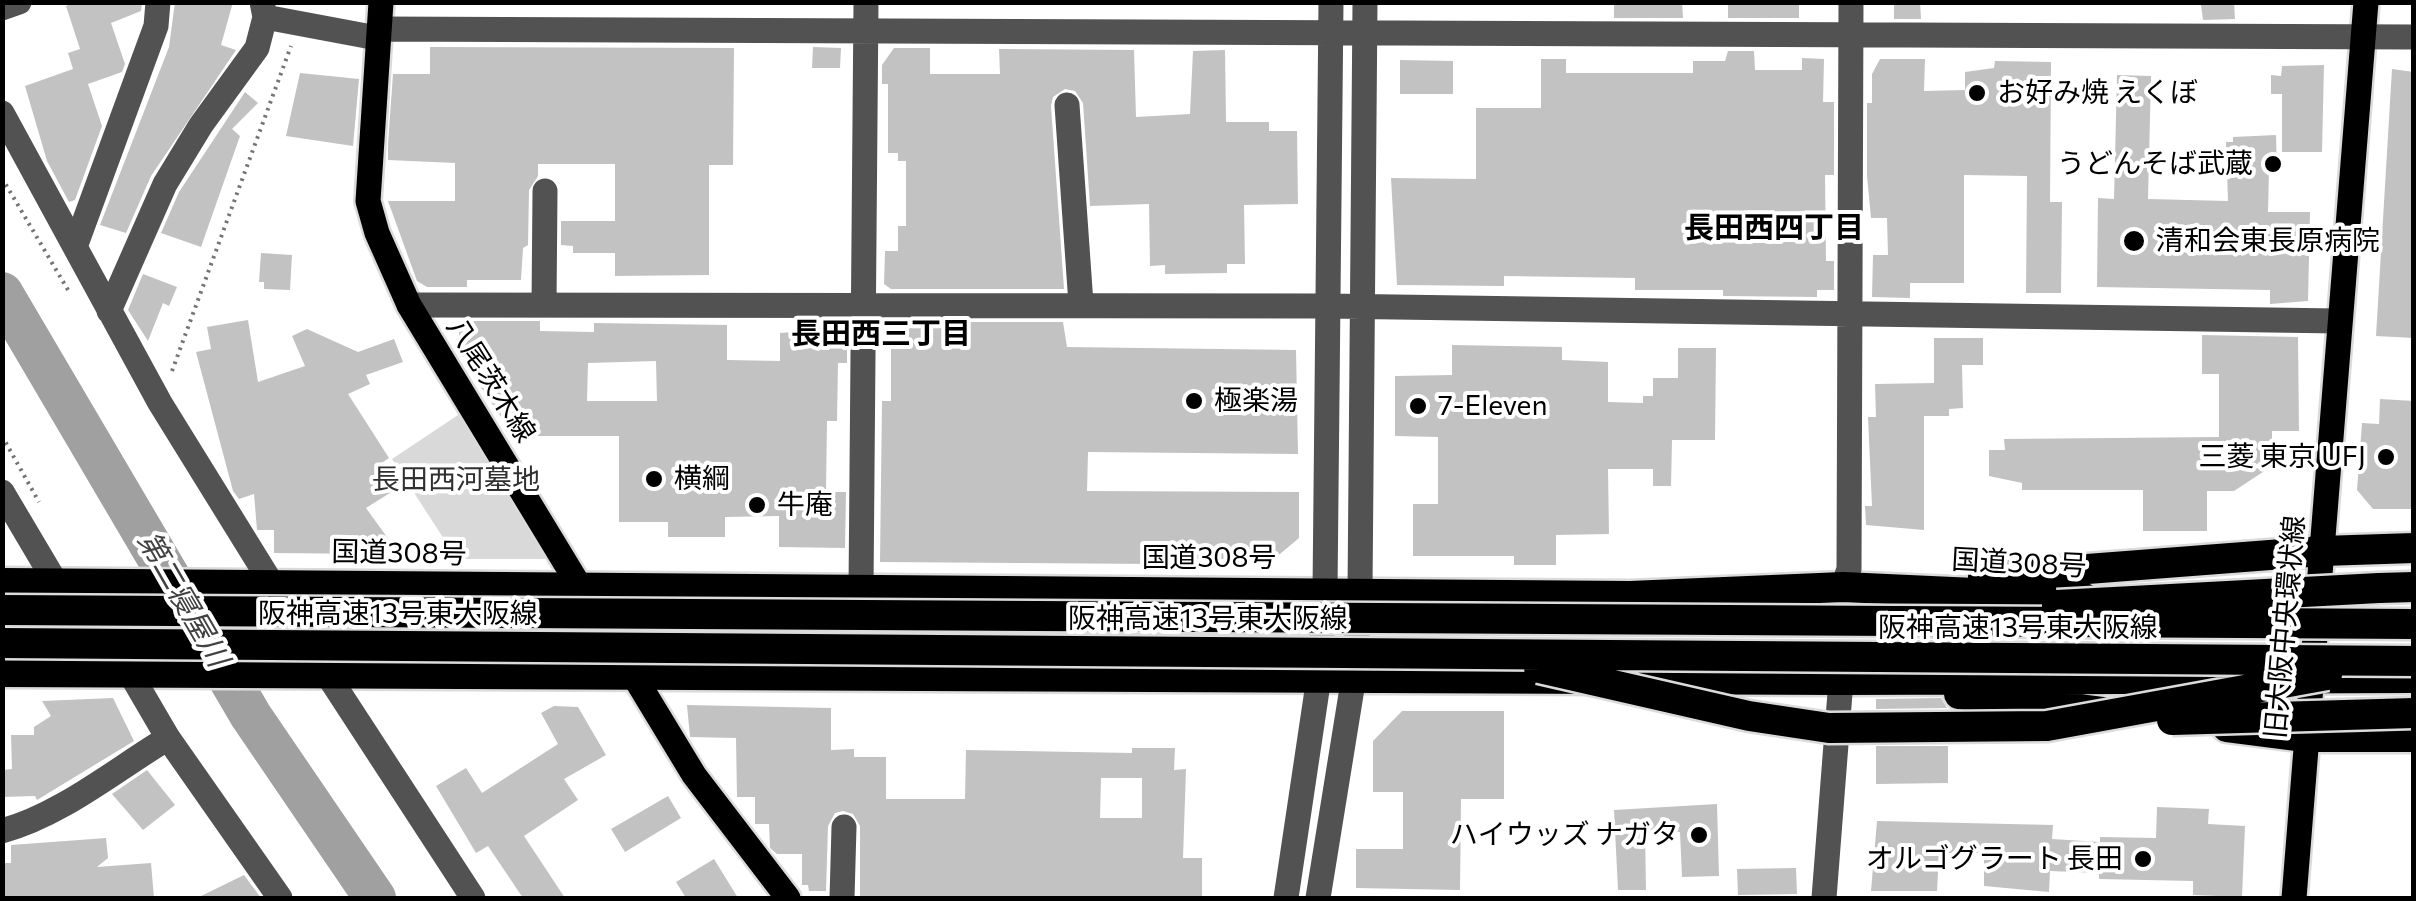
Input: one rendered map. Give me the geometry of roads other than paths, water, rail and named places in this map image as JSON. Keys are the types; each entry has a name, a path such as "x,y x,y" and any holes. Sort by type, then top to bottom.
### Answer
{"highway":[{"path":"1843,587 2322,550 2414,548"},
{"name":"国道308号","path":"2,583 1630,596 1843,587 2414,610"},
{"path":"1755,621 2414,587"},
{"name":"阪神高速13号東大阪線","path":"2,610 2414,624"},
{"name":"阪神高速13号東大阪線","path":"2,643 2414,661"},
{"path":"1396,653 1508,663 1749,716 1829,728 2048,726 2414,713"},
{"path":"2048,726 2414,661"},
{"path":"2,672 1840,680 2414,678"},
{"path":"1840,680 2305,737 2414,737"}],"main road":[{"name":"旧大阪中央環状線","path":"2294,898 2366,2"},
{"name":"八尾茨木線","path":"379,23 368,201 383,248 409,306 694,775 788,898"}],"street":[{"path":"2,8 19,2"},
{"path":"75,248 156,26 158,2"},
{"path":"862,588 866,2"},
{"path":"1286,898 1319,676 1325,591 1331,2"},
{"path":"1318,898 1354,676 1360,591 1365,2"},
{"path":"1843,587 1849,570 1852,2"},
{"path":"109,311 166,184 201,125 257,48 263,10 300,24 866,33 1330,30 2363,39 2414,36"},
{"path":"1067,106 1081,304"},
{"path":"2,113 260,584"},
{"path":"544,304 545,191"},
{"path":"409,306 863,302 2338,321"},
{"path":"2,492 70,584"},
{"path":"142,673 168,738 280,898"},
{"path":"314,674 473,898"},
{"path":"1824,898 1840,680"},
{"path":"2,831 42,819 66,799 168,738"},
{"path":"842,898 844,826"}],"waterway":[{"name":"第二寝屋川","path":"2,293 251,716 375,898"}],"place":[{"name":"お好み焼 えくぼ","path":"1977,93"},
{"name":"うどんそば武蔵","path":"2273,164"},
{"name":"清和会東長原病院","path":"2134,241"},
{"name":"極楽湯","path":"1194,401"},
{"name":"7-Eleven","path":"1418,406"},
{"name":"三菱 東京 UFJ","path":"2386,457"},
{"name":"横綱","path":"654,479"},
{"name":"牛庵","path":"757,505"},
{"name":"ハイウッズ ナガタ","path":"1699,835"},
{"name":"オルゴグラート 長田","path":"2143,859"}],"district":[{"name":"長田西四丁目","path":"1774,228"},
{"name":"長田西三丁目","path":"881,334"}],"park label":[{"name":"長田西河墓地","path":"456,480"}]}
